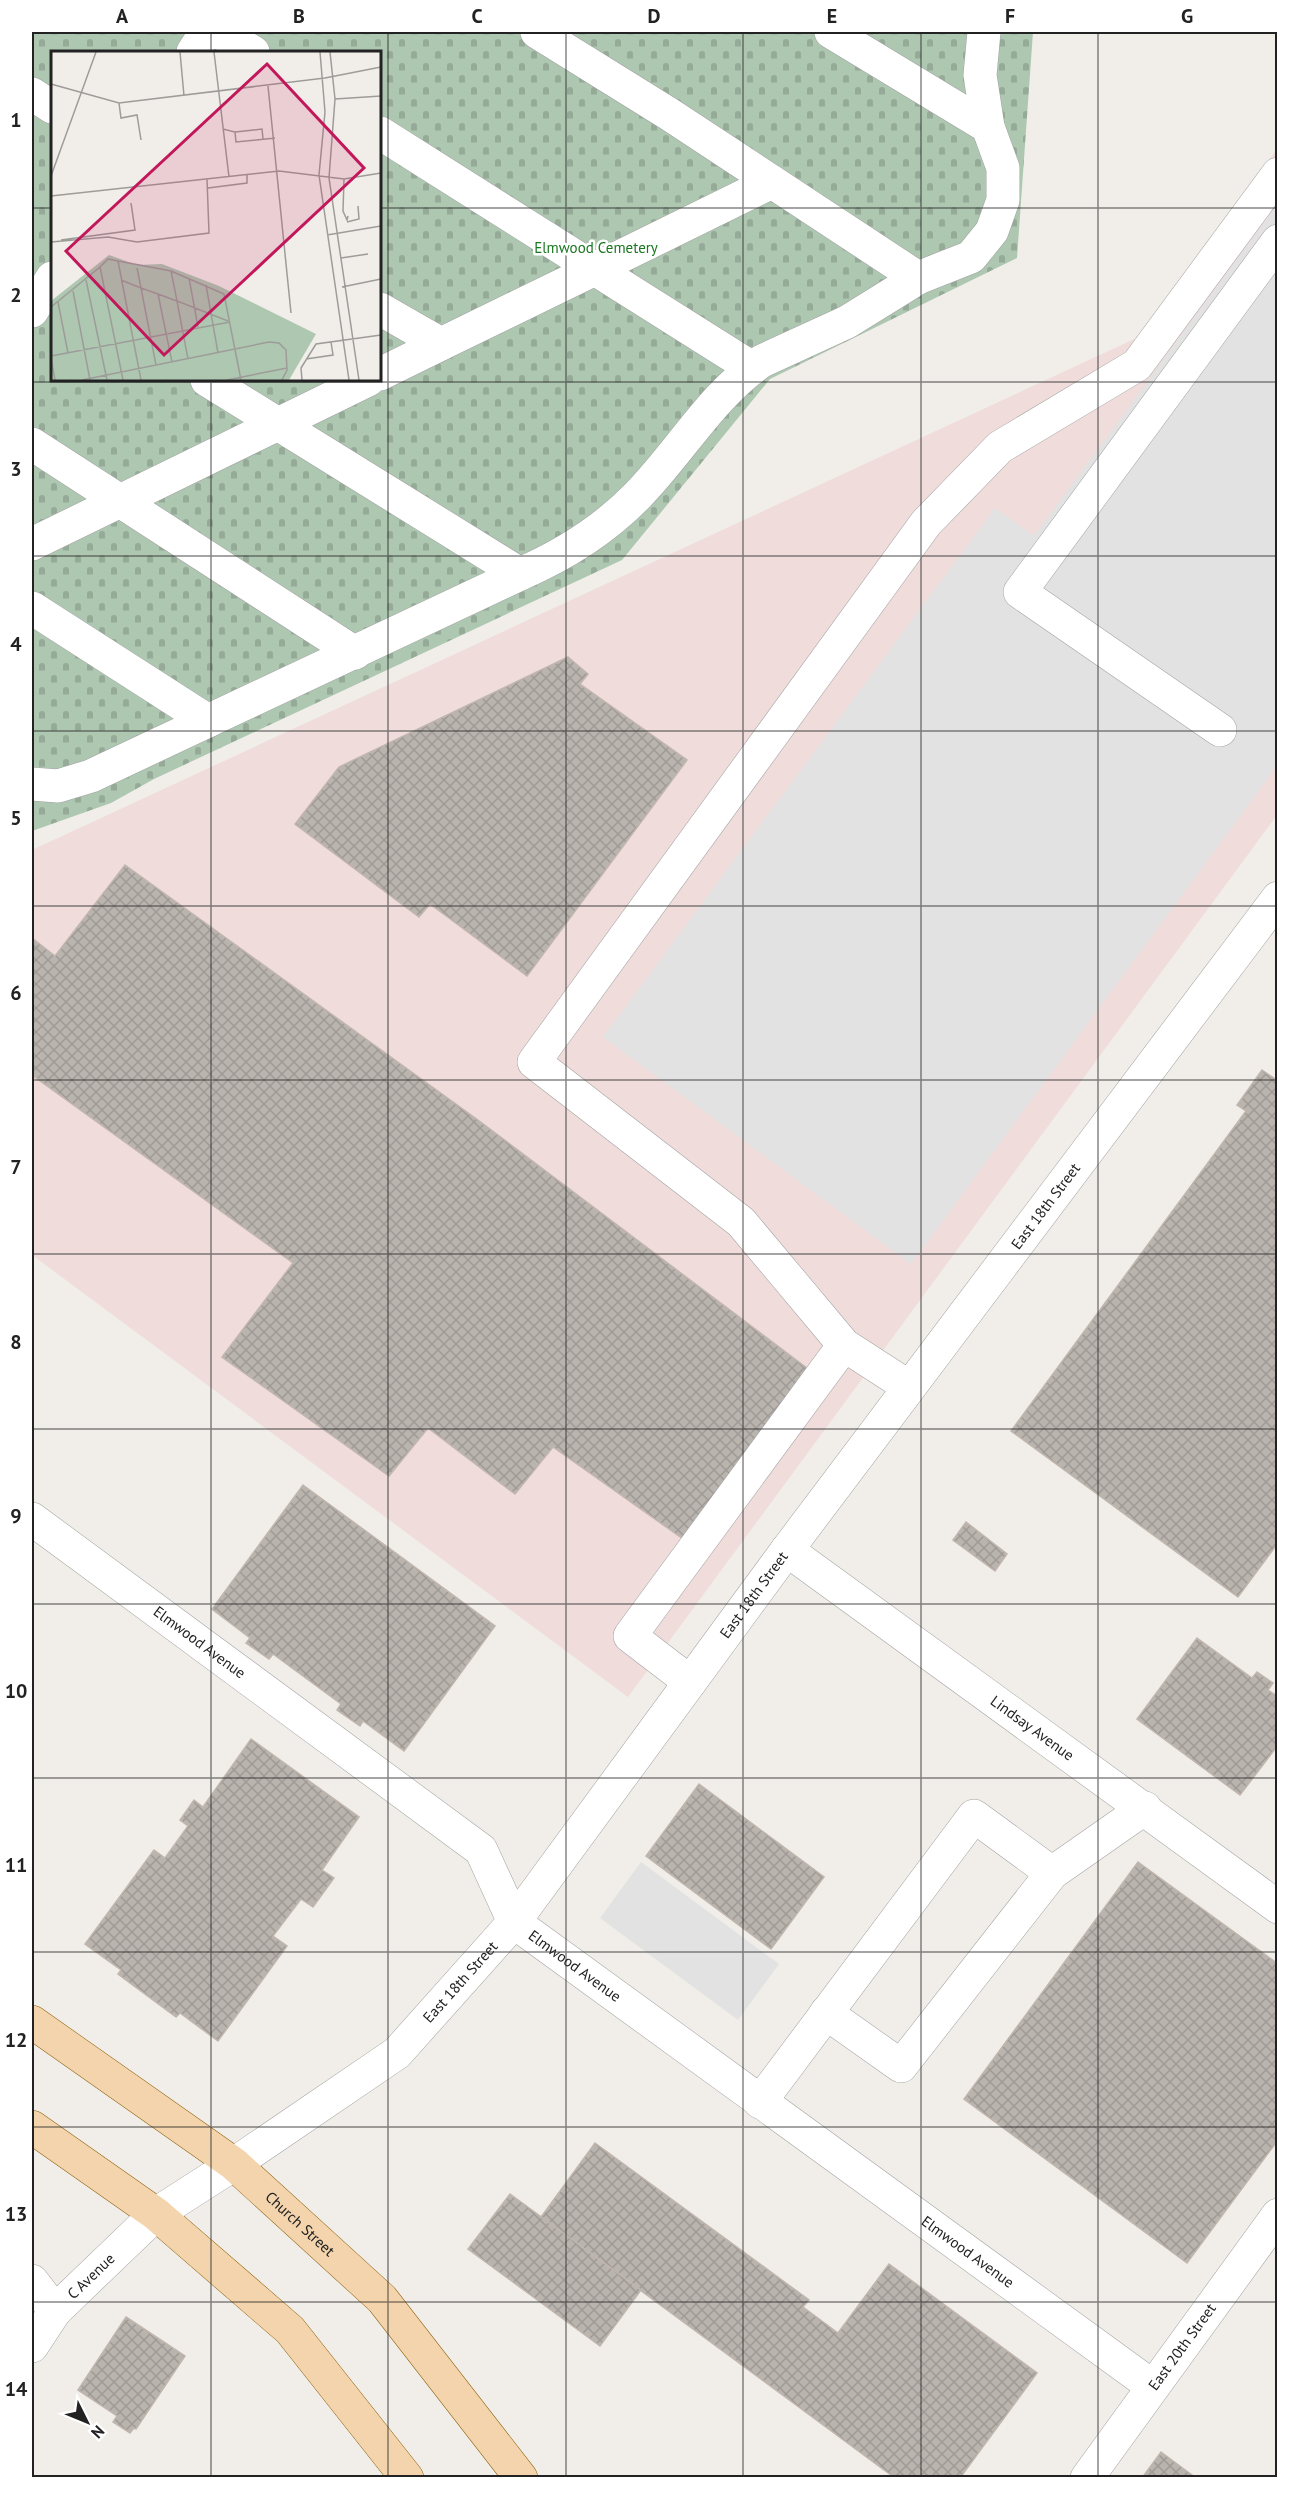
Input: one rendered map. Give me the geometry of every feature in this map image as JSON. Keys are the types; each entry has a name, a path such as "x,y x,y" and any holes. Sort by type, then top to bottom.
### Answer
{"main road":[{"name":"Church Street","path":"32,2022 234,2164 382,2299 521,2478"},
{"path":"32,2127 156,2214 290,2330 407,2478"}],"street":[{"path":"194,51 206,32"},
{"path":"219,32 251,51"},
{"path":"537,32 918,278"},
{"path":"831,32 988,127"},
{"path":"32,784 57,786 91,776 544,564 600,530 638,495 725,390 752,368 762,361 847,322 918,278 971,257 992,231 1003,200 1003,168 988,127 980,75 984,32"},
{"path":"32,94 51,106"},
{"path":"381,134 752,368"},
{"path":"909,1387 844,1345 741,1222 534,1062 926,523 1000,447 1137,365 1278,174"},
{"path":"381,374 772,182"},
{"path":"1220,730 1020,592 1278,241"},
{"path":"32,311 47,278"},
{"path":"381,310 441,344"},
{"path":"209,381 520,574"},
{"path":"32,544 366,381"},
{"path":"32,444 355,653"},
{"path":"32,608 208,722"},
{"name":"East 18th Street","path":"156,2214 397,2053 514,1922 787,1550 1278,898"},
{"path":"690,1682 630,1636 844,1345"},
{"name":"Elmwood Avenue","path":"32,1519 481,1851 514,1922 1152,2386"},
{"name":"Lindsay Avenue","path":"787,1550 1278,1907"},
{"path":"826,2013 901,2066 1052,1873 1144,1808"},
{"path":"760,2102 974,1816 1052,1873"},
{"name":"C Avenue","path":"32,2346 55,2311 156,2214"},
{"name":"East 20th Street","path":"1087,2478 1278,2215"},
{"path":"32,2281 55,2311"}],"shaded area":[{"path":"1277,149 1277,815 628,1697 32,1255 32,850 1143,335"},
{"path":"1277,205 1277,766 911,1264 603,1037 995,508 1034,536"},
{"path":"641,1862 779,1964 738,2020 600,1918"}],"green space":[{"name":"Elmwood Cemetery","path":"32,32 1033,32 1017,258 770,379 622,560 154,779 111,803 32,831"}],"building":[{"path":"568,657 588,674 580,684 687,760 527,976 430,904 419,917 295,824 339,767"},
{"path":"125,865 478,1120 808,1369 686,1541 553,1447 515,1494 428,1428 389,1476 222,1357 293,1263 32,1075 32,938 55,956"},
{"path":"1262,1070 1278,1081 1278,1543 1238,1597 1011,1431 1246,1111 1237,1105"},
{"path":"303,1485 495,1626 404,1751 363,1721 360,1726 337,1710 341,1704 273,1654 269,1659 246,1643 250,1638 212,1609"},
{"path":"966,1522 1007,1554 995,1571 953,1540"},
{"path":"1197,1638 1252,1678 1257,1672 1273,1683 1268,1690 1278,1697 1278,1745 1240,1795 1137,1719"},
{"path":"251,1739 359,1817 322,1870 334,1878 313,1907 301,1899 273,1936 287,1946 218,2041 180,2013 176,2017 118,1974 121,1970 85,1944 154,1850 165,1858 188,1826 180,1820 194,1800 203,1807"},
{"path":"699,1784 824,1877 771,1949 646,1856"},
{"path":"1138,1862 1278,1964 1278,2140 1187,2263 964,2099"},
{"path":"595,2143 809,2300 803,2307 838,2333 889,2264 1037,2373 960,2478 895,2478 541,2217"},
{"path":"510,2194 641,2290 600,2346 468,2249"},
{"path":"126,2317 185,2356 136,2429 134,2428 130,2433 113,2422 117,2416 78,2390"},
{"path":"1161,2452 1196,2478 1142,2478"}]}
